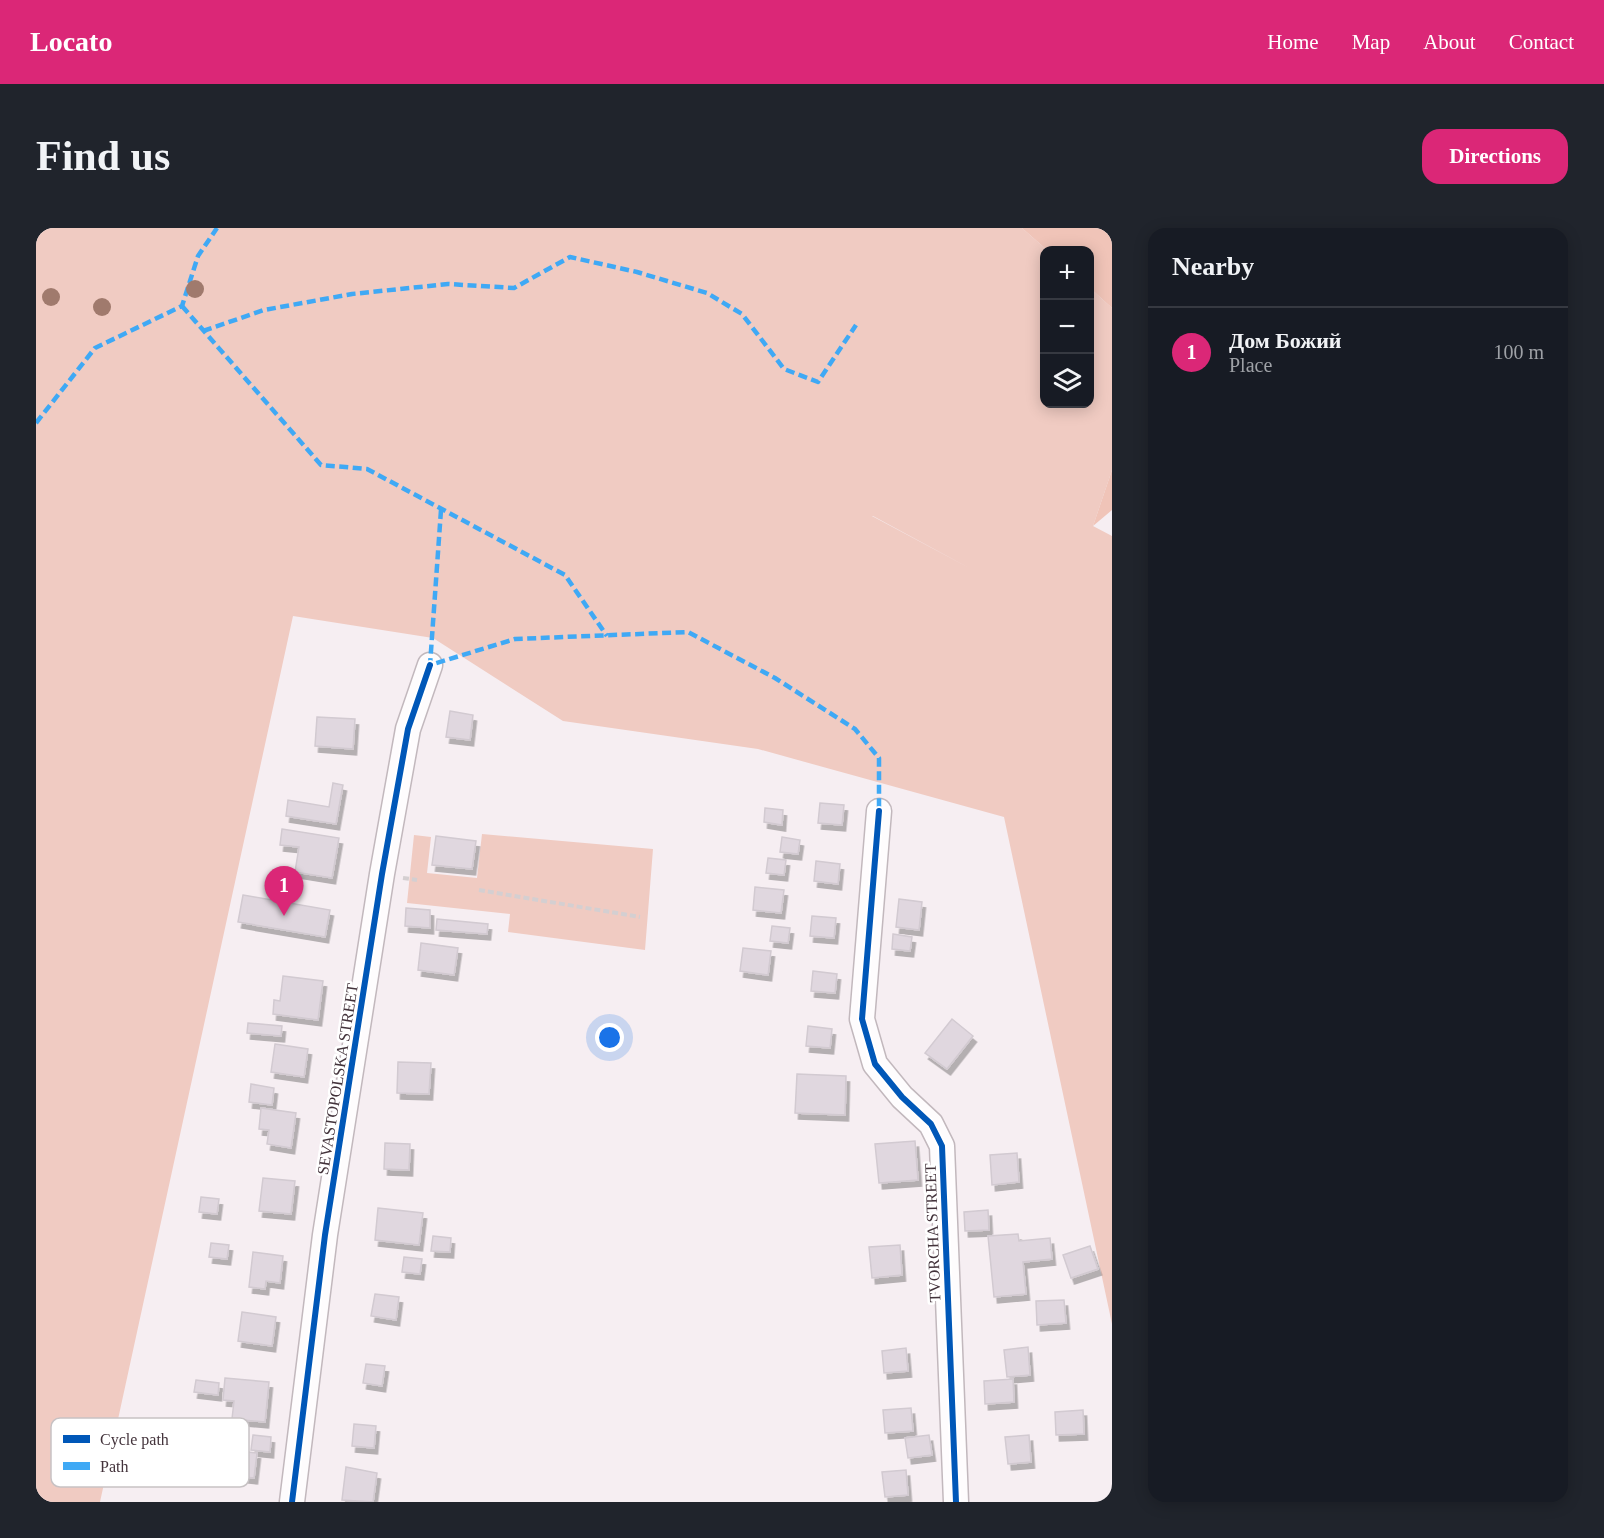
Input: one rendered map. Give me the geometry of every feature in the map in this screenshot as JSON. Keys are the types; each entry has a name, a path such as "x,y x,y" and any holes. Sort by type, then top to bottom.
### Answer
{"street":[{"name":"SEVASTOPOLSKA STREET","path":"292,1502 325,1235 382,874 408,729 430,665"},
{"name":"TVORCHA STREET","path":"879,811 862,1019 875,1064 902,1097 931,1125 942,1146 956,1502"}],"path":[{"path":"479,890 640,917"}],"shaded area":[{"path":"36,228 1022,228 1042,246 1040,246 1040,408 1094,408 1094,292 1112,308 1112,470 1093,526 1112,536 1112,1324 1004,817 758,749 563,721 433,638 293,616 118,1418 51,1418 51,1487 103,1487 100,1502 36,1502","holes":["872,516 873,516 973,570"]},
{"path":"1022,228 1112,228 1112,308 1094,292 1094,246 1042,246"},
{"path":"1112,470 1112,510 1093,526"},
{"path":"482,834 653,849 645,950 508,932 510,914 407,903 414,835 431,837 427,873 477,878"}],"building":[{"path":"450,711 473,715 470,740 446,737"},
{"path":"317,717 355,719 353,749 315,746"},
{"path":"333,783 343,785 336,824 286,816 288,800 329,807"},
{"path":"820,803 844,805 842,825 818,823"},
{"path":"765,808 783,810 782,825 764,822"},
{"path":"282,829 339,838 332,878 295,872 299,847 280,845"},
{"path":"436,836 476,841 472,869 432,865"},
{"path":"782,837 800,840 798,854 780,852"},
{"path":"768,858 786,860 784,875 766,873"},
{"path":"816,861 840,864 838,884 814,881"},
{"path":"755,887 784,890 781,913 753,910"},
{"path":"243,895 330,910 325,937 238,922"},
{"path":"899,899 922,902 919,930 896,927"},
{"path":"406,908 430,910 430,928 405,926"},
{"path":"812,916 836,918 834,938 810,936"},
{"path":"437,919 488,924 487,934 436,930"},
{"path":"772,926 790,928 788,943 770,941"},
{"path":"893,934 912,937 910,951 892,949"},
{"path":"421,943 458,948 454,975 418,970"},
{"path":"743,948 771,951 768,975 740,971"},
{"path":"813,971 837,974 835,993 811,991"},
{"path":"283,976 323,981 318,1020 273,1014 274,1000 280,1001"},
{"path":"952,1019 973,1036 947,1069 925,1053"},
{"path":"248,1023 282,1026 281,1036 247,1033"},
{"path":"808,1026 832,1029 830,1048 806,1046"},
{"path":"275,1044 308,1049 304,1077 271,1072"},
{"path":"398,1062 431,1063 429,1094 397,1093"},
{"path":"797,1074 846,1076 845,1115 795,1113"},
{"path":"251,1084 274,1088 272,1105 249,1102"},
{"path":"261,1108 296,1113 291,1148 267,1144 269,1130 259,1129"},
{"path":"915,1141 918,1180 879,1183 875,1144"},
{"path":"385,1143 410,1144 409,1170 384,1169"},
{"path":"1017,1153 1019,1182 992,1185 990,1155"},
{"path":"263,1178 295,1181 291,1214 259,1211"},
{"path":"201,1197 219,1199 217,1214 199,1212"},
{"path":"378,1208 423,1213 419,1245 375,1240"},
{"path":"988,1210 989,1230 965,1231 964,1212"},
{"path":"1018,1234 1019,1241 1050,1238 1052,1259 1023,1262 1026,1294 994,1297 988,1236"},
{"path":"433,1236 451,1238 450,1252 431,1251"},
{"path":"211,1243 229,1245 227,1259 209,1257"},
{"path":"900,1245 902,1275 872,1278 869,1247"},
{"path":"1090,1246 1098,1269 1071,1278 1063,1255"},
{"path":"253,1252 283,1256 280,1283 266,1281 265,1289 249,1287"},
{"path":"404,1257 422,1259 420,1274 402,1272"},
{"path":"375,1294 399,1297 396,1320 371,1316"},
{"path":"1064,1300 1066,1323 1037,1325 1036,1301"},
{"path":"242,1312 276,1317 272,1346 238,1341"},
{"path":"1028,1347 1030,1375 1007,1377 1004,1350"},
{"path":"906,1348 908,1371 884,1373 882,1351"},
{"path":"366,1364 385,1366 382,1386 363,1383"},
{"path":"225,1378 269,1382 265,1422 249,1421 249,1418 232,1418 234,1401 223,1400"},
{"path":"1013,1379 1014,1402 985,1404 984,1381"},
{"path":"196,1380 219,1383 218,1395 194,1392"},
{"path":"911,1408 913,1431 885,1433 883,1410"},
{"path":"1083,1410 1084,1434 1056,1435 1055,1412"},
{"path":"354,1424 376,1426 374,1448 352,1446"},
{"path":"253,1435 271,1437 270,1452 251,1450"},
{"path":"929,1435 932,1455 908,1458 905,1438"},
{"path":"1029,1435 1031,1462 1008,1464 1005,1437"},
{"path":"249,1452 257,1453 254,1478 249,1477"},
{"path":"346,1467 377,1473 373,1502 342,1500"},
{"path":"906,1470 908,1495 885,1497 882,1472"}],"marked path":[{"path":"36,423 95,348 182,306 198,256 217,228"},
{"path":"203,331 264,310 352,294 448,284 514,288 570,257 637,272 707,293 742,314 784,369 818,382 856,325"},
{"path":"182,306 321,465 367,469 565,575 607,636"},
{"path":"441,510 430,665 515,639 688,632 775,678 855,729 879,758 879,811"}],"cycle path":[{"path":"292,1502 325,1235 382,874 408,729 430,665"},
{"path":"879,811 862,1019 875,1064 902,1097 931,1124 942,1146 956,1502"}],"place":[{"name":"Дом Божий","path":"284,916"}]}
